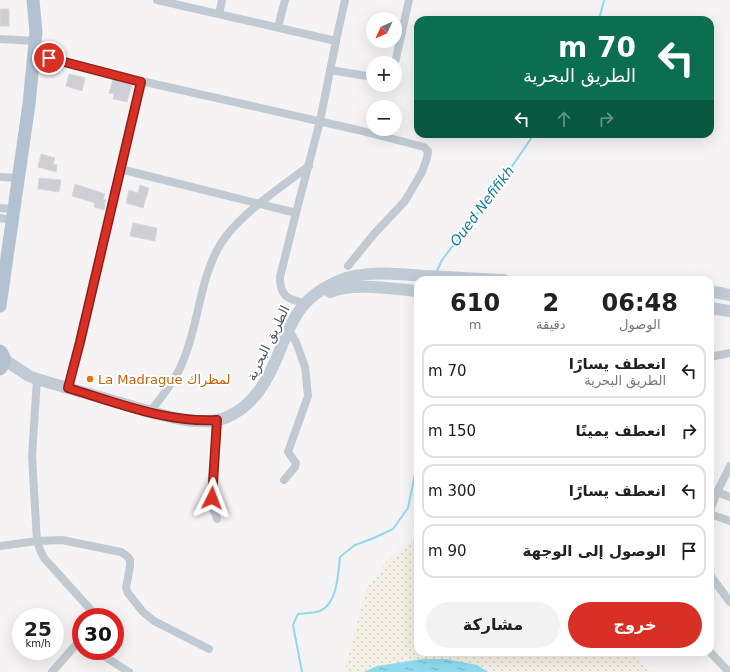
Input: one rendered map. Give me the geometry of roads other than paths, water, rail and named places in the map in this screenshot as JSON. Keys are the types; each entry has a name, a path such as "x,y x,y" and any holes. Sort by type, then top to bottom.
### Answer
{"main road":[{"path":"0,306 8,216 18,178 29,104 36,22 33,0"},
{"name":"الطريق البحرية","path":"1,357 33,378 169,417 190,420 217,420 236,412 259,392 277,358 288,329 296,314 304,303 316,293 341,280 363,274 422,276"},
{"path":"304,303 336,290 348,287 414,291"},
{"path":"714,292 730,295"},
{"path":"714,309 730,311"}],"street":[{"path":"159,0 336,41"},
{"path":"219,14 222,0"},
{"path":"278,27 284,0"},
{"path":"304,303 287,297 282,291 280,277 320,121 345,0"},
{"path":"397,56 410,0"},
{"path":"0,39 35,41"},
{"path":"34,54 141,82 320,121 405,141 424,147 428,151 428,158 422,172 405,201 374,234 348,266"},
{"path":"330,70 366,76"},
{"path":"68,388 141,82"},
{"path":"150,412 175,378 183,362 192,334 206,277 215,252 230,230 259,204 309,166"},
{"path":"120,169 296,213"},
{"path":"0,177 18,178"},
{"path":"0,208 8,216"},
{"path":"284,480 296,464 288,452 308,396 305,367 296,342 288,329"},
{"path":"714,356 730,353"},
{"path":"33,378 32,456 37,541 44,558 89,608"},
{"path":"217,420 212,498 213,508 217,519"},
{"path":"714,501 730,466"},
{"path":"717,492 730,497"},
{"path":"714,515 730,521"},
{"path":"0,546 37,541 62,540 121,552 130,560 126,588 128,593 143,612 154,621 209,649"},
{"path":"714,580 730,602"},
{"path":"52,672 72,650"},
{"path":"714,656 729,672"},
{"path":"110,660 129,672"}],"water":[{"path":"423,659 447,659 477,665 488,672 364,672 377,666"}],"waterway":[{"name":"Oued Nefifikh","path":"600,16 604,0"},
{"name":"Oued Nefifikh","path":"436,273 442,260 498,187 531,138"},
{"name":"Oued Nefifikh","path":"302,672 293,625 298,614 312,613 320,611 326,607 334,595 338,579 340,557 355,545 393,529 408,508 414,479"}],"place":[{"name":"La Madrague لمظراك","path":"90,379"}]}
